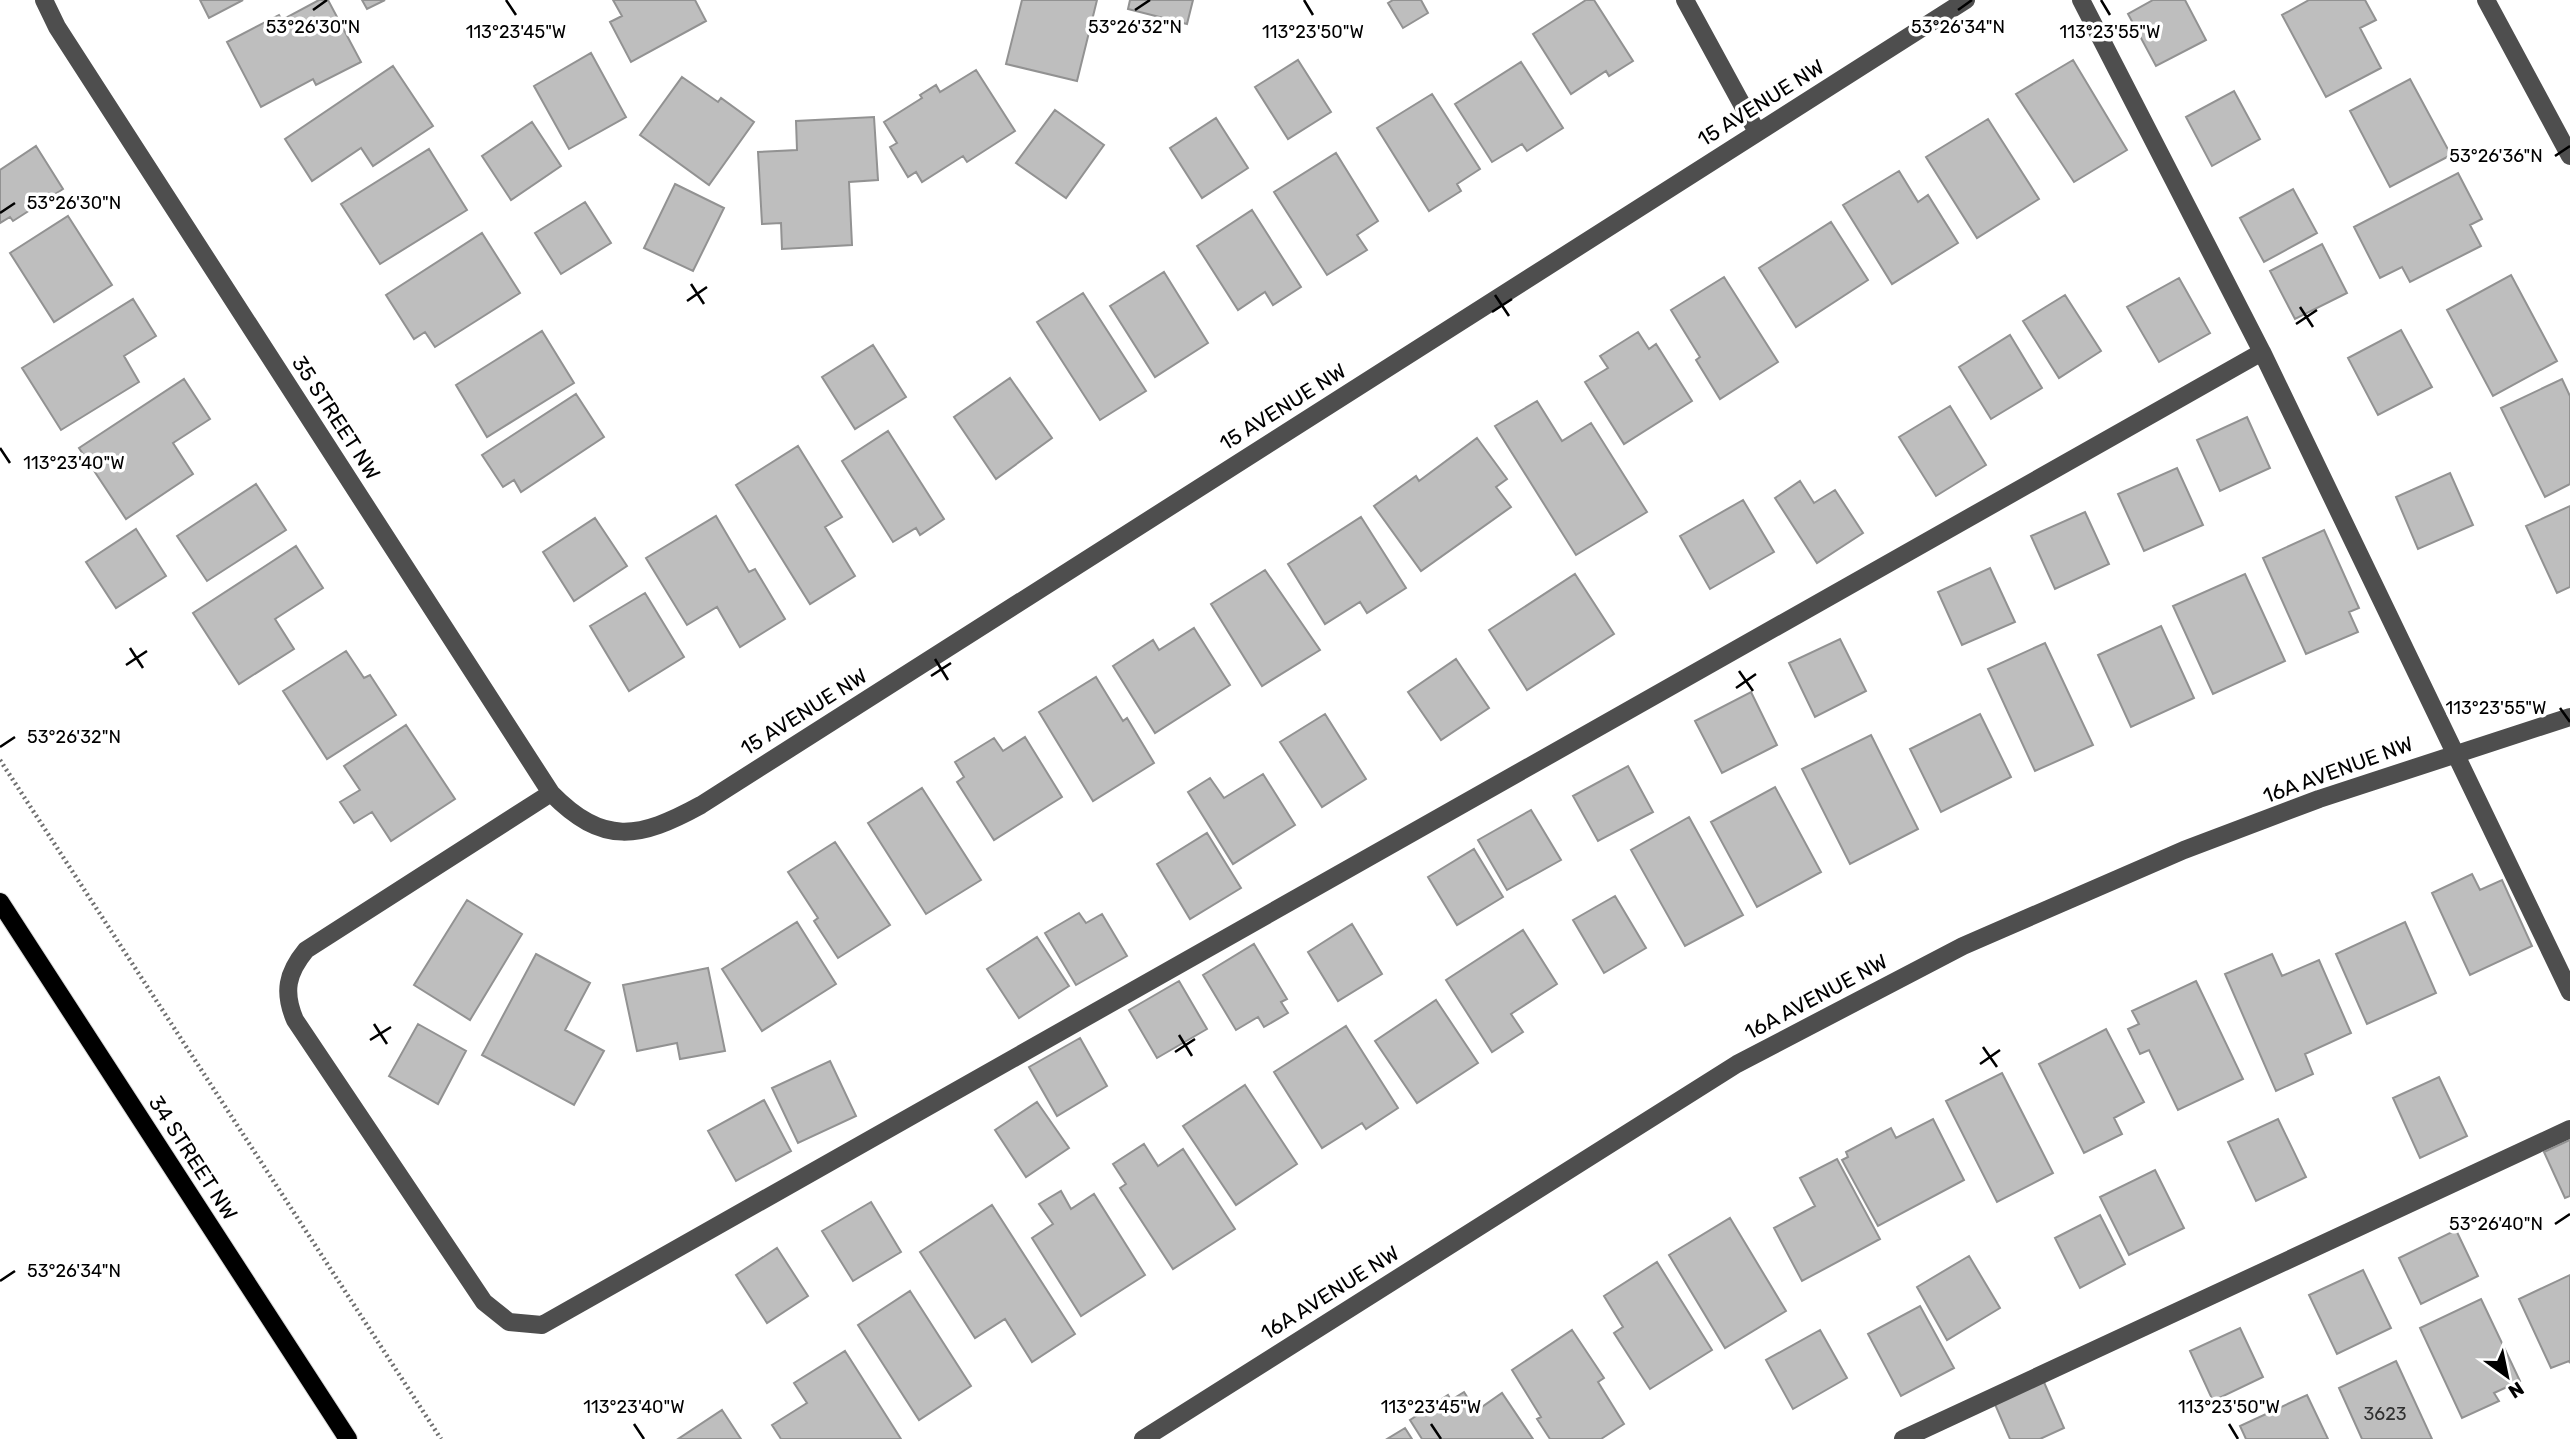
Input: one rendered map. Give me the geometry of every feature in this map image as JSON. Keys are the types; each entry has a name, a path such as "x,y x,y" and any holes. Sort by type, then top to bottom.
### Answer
{"main road":[{"name":"34 STREET NW","path":"0,902 348,1439"}],"street":[{"name":"35 STREET NW","path":"44,0 57,27 551,793 568,810 593,826 616,833"},
{"path":"1685,0 1757,132"},
{"name":"15 AVENUE NW","path":"616,833 643,832 701,805 1966,0"},
{"path":"2081,0 2262,352 2570,992"},
{"path":"2486,0 2570,156"},
{"path":"551,793 306,950 295,964 287,982 287,1001 295,1020 484,1302 509,1322 542,1325 2262,352"},
{"name":"16A AVENUE NW","path":"1143,1439 1737,1065 1962,946 2184,850 2454,753 2570,717"},
{"path":"1903,1439 2570,1129"}],"path":[{"path":"0,760 441,1439"}],"building":[{"path":"200,0 243,0 209,18"},
{"path":"319,0 328,0 361,62 316,85 313,79 261,107 227,42 279,15 282,20"},
{"path":"362,0 385,0 367,9"},
{"path":"613,0 695,0 706,21 631,62 610,22 622,16"},
{"path":"1022,0 1097,0 1077,81 1006,64"},
{"path":"1130,0 1193,0 1187,24 1128,9"},
{"path":"1393,0 1421,0 1428,13 1403,28 1388,3"},
{"path":"1586,0 1594,0 1633,61 1609,76 1606,71 1571,94 1533,34"},
{"path":"2153,0 2185,0 2206,40 2156,66 2128,14"},
{"path":"2309,0 2365,0 2376,20 2360,28 2381,68 2326,97 2282,15"},
{"path":"591,53 626,117 569,149 534,86"},
{"path":"1298,60 1331,112 1288,139 1255,87"},
{"path":"2073,60 2127,150 2074,182 2016,94"},
{"path":"1521,62 1563,128 1527,151 1522,144 1492,162 1455,104"},
{"path":"393,66 433,126 373,166 361,148 312,181 285,139"},
{"path":"976,70 1015,131 967,162 963,156 922,182 916,172 908,177 890,147 897,143 884,122 922,98 920,95 936,85 940,92"},
{"path":"682,77 718,102 721,98 754,122 709,185 640,135"},
{"path":"2410,79 2451,155 2390,187 2350,111"},
{"path":"2234,91 2260,139 2212,166 2186,117"},
{"path":"1432,94 1480,169 1457,184 1461,191 1429,211 1377,128"},
{"path":"1055,110 1104,145 1066,198 1016,163"},
{"path":"874,117 878,180 849,182 852,245 782,249 781,223 762,224 758,152 797,150 796,121"},
{"path":"1216,118 1248,168 1202,198 1170,148"},
{"path":"1988,119 2039,199 1977,238 1926,157"},
{"path":"532,122 561,166 511,200 482,156"},
{"path":"36,146 63,189 13,221 10,217 0,223 0,170"},
{"path":"429,149 467,210 380,264 341,204"},
{"path":"1336,153 1378,221 1357,235 1367,250 1327,275 1274,192"},
{"path":"1899,171 1918,202 1928,195 1958,243 1892,284 1843,205"},
{"path":"2458,173 2482,219 2470,225 2481,246 2410,282 2402,267 2380,278 2354,227"},
{"path":"675,184 724,208 693,271 644,248"},
{"path":"2293,189 2317,233 2264,262 2240,218"},
{"path":"585,202 611,243 561,274 535,233"},
{"path":"1252,210 1301,287 1273,305 1265,292 1238,310 1197,246"},
{"path":"68,216 112,285 54,322 10,253"},
{"path":"1831,222 1868,280 1796,327 1759,268"},
{"path":"482,233 520,293 435,347 425,332 414,339 386,295"},
{"path":"2322,244 2347,293 2295,319 2270,271"},
{"path":"1164,272 1208,343 1155,377 1110,306"},
{"path":"2511,275 2557,361 2493,396 2447,310"},
{"path":"1724,277 1778,362 1720,399 1696,360 1700,357 1671,310"},
{"path":"2179,278 2210,333 2159,362 2127,307"},
{"path":"1083,293 1146,391 1100,420 1037,322"},
{"path":"2065,295 2101,351 2059,378 2023,321"},
{"path":"133,299 156,336 124,356 139,382 61,430 22,368"},
{"path":"2401,330 2432,387 2378,415 2348,358"},
{"path":"542,331 574,383 487,437 456,385"},
{"path":"1638,332 1649,349 1656,344 1692,401 1624,444 1585,382 1608,368 1600,356"},
{"path":"2010,335 2042,388 1991,419 1959,367"},
{"path":"873,345 906,397 855,429 822,377"},
{"path":"1010,378 1052,438 996,479 954,417"},
{"path":"184,379 210,419 173,443 193,474 126,519 79,448"},
{"path":"2562,379 2570,396 2570,484 2545,497 2501,408"},
{"path":"576,394 604,437 521,492 514,480 503,487 482,455"},
{"path":"1537,401 1562,441 1591,423 1647,512 1576,555 1495,426"},
{"path":"1950,406 1986,465 1936,496 1899,437"},
{"path":"2247,417 2270,468 2220,491 2197,440"},
{"path":"888,431 944,519 920,535 916,528 893,542 842,461"},
{"path":"1477,438 1507,479 1496,487 1511,507 1421,571 1374,506 1416,476 1419,481"},
{"path":"798,446 842,517 825,527 855,576 810,604 736,485"},
{"path":"2177,468 2203,525 2144,551 2118,494"},
{"path":"2450,473 2473,525 2418,549 2396,497"},
{"path":"1800,481 1814,503 1835,490 1863,533 1817,563 1775,498"},
{"path":"256,484 286,530 207,581 177,536"},
{"path":"1743,500 1774,552 1710,589 1680,536"},
{"path":"2570,506 2570,587 2557,593 2526,526"},
{"path":"2085,512 2109,564 2055,589 2031,536"},
{"path":"716,516 749,572 755,569 785,619 740,647 717,607 687,625 646,558"},
{"path":"1361,517 1406,588 1367,613 1360,602 1325,624 1288,564"},
{"path":"595,518 627,566 574,601 543,552"},
{"path":"136,529 166,576 116,608 86,562"},
{"path":"2324,530 2359,608 2349,612 2358,632 2306,654 2263,558"},
{"path":"296,546 323,588 275,619 294,649 239,684 193,613"},
{"path":"1990,568 2015,622 1962,645 1938,592"},
{"path":"1265,570 1320,650 1262,686 1211,604"},
{"path":"1575,574 1614,634 1527,690 1489,630"},
{"path":"2245,574 2285,661 2213,694 2173,606"},
{"path":"645,593 684,657 629,691 590,626"},
{"path":"2161,626 2194,698 2131,727 2098,655"},
{"path":"1194,628 1230,685 1155,733 1113,666 1153,640 1159,650"},
{"path":"1840,639 1866,691 1815,717 1789,663"},
{"path":"2045,643 2093,745 2035,771 1988,669"},
{"path":"346,651 364,678 370,675 396,715 327,759 283,691"},
{"path":"1456,659 1489,708 1441,740 1408,692"},
{"path":"1096,677 1123,721 1127,718 1154,763 1093,801 1039,712"},
{"path":"1751,692 1777,745 1722,773 1695,721"},
{"path":"1325,714 1366,779 1322,807 1280,742"},
{"path":"1980,714 2011,777 1941,812 1910,749"},
{"path":"406,725 455,799 391,841 372,812 354,823 340,802 360,790 344,766"},
{"path":"1871,735 1918,829 1850,864 1802,769"},
{"path":"1025,737 1062,797 994,840 957,782 964,777 955,762 994,738 1003,751"},
{"path":"1628,766 1653,812 1598,841 1573,796"},
{"path":"1263,774 1295,825 1233,864 1188,792 1210,778 1224,798"},
{"path":"1775,787 1821,872 1757,907 1711,822"},
{"path":"922,788 981,880 926,914 868,823"},
{"path":"1531,810 1561,860 1507,890 1478,840"},
{"path":"1689,817 1743,915 1685,946 1631,850"},
{"path":"1207,833 1241,888 1190,919 1157,864"},
{"path":"835,842 890,925 838,958 814,921 818,918 788,872"},
{"path":"1474,849 1503,897 1457,925 1428,877"},
{"path":"2472,874 2480,890 2502,880 2532,946 2470,975 2432,893"},
{"path":"1615,896 1646,948 1604,973 1573,920"},
{"path":"467,900 522,934 470,1020 414,985"},
{"path":"1079,913 1086,923 1102,914 1127,956 1076,985 1045,933"},
{"path":"797,922 836,984 762,1031 722,969"},
{"path":"2405,922 2436,993 2367,1024 2336,954"},
{"path":"1352,924 1382,974 1338,1001 1308,952"},
{"path":"1523,930 1557,984 1511,1014 1523,1032 1492,1052 1446,980"},
{"path":"1037,937 1069,986 1019,1018 987,969"},
{"path":"1254,944 1287,999 1281,1002 1288,1013 1264,1027 1258,1017 1236,1030 1203,975"},
{"path":"536,954 590,983 565,1030 604,1051 574,1105 482,1055"},
{"path":"2272,954 2282,976 2319,960 2351,1033 2305,1054 2313,1074 2276,1091 2225,974"},
{"path":"708,968 725,1051 680,1059 677,1043 637,1051 623,985"},
{"path":"1179,981 1207,1029 1157,1058 1129,1010"},
{"path":"2196,981 2243,1079 2178,1110 2149,1050 2140,1054 2128,1029 2139,1024 2132,1011"},
{"path":"1436,1000 1478,1063 1417,1103 1375,1041"},
{"path":"418,1024 466,1051 438,1104 389,1076"},
{"path":"1346,1026 1398,1108 1366,1129 1362,1123 1322,1148 1274,1072"},
{"path":"2106,1029 2144,1102 2114,1118 2122,1134 2084,1153 2039,1064"},
{"path":"1080,1038 1107,1086 1057,1116 1029,1067"},
{"path":"830,1061 856,1116 798,1143 772,1088"},
{"path":"2002,1073 2053,1173 1997,1202 1946,1101"},
{"path":"2439,1077 2467,1136 2420,1158 2393,1098"},
{"path":"1245,1085 1297,1164 1236,1205 1183,1126"},
{"path":"764,1100 791,1151 736,1181 708,1131"},
{"path":"1037,1102 1069,1148 1026,1177 995,1130"},
{"path":"1933,1119 1964,1180 1878,1226 1842,1160 1848,1157 1846,1152 1891,1128 1896,1138"},
{"path":"2278,1119 2306,1177 2256,1201 2228,1142"},
{"path":"2570,1140 2570,1196 2565,1198 2544,1152"},
{"path":"1144,1144 1158,1166 1183,1149 1235,1229 1173,1269 1120,1188 1126,1184 1113,1164"},
{"path":"1837,1159 1880,1239 1802,1281 1774,1228 1815,1206 1800,1178"},
{"path":"2155,1170 2184,1228 2129,1255 2100,1197"},
{"path":"1061,1191 1071,1209 1094,1194 1145,1275 1081,1316 1032,1238 1053,1224 1039,1204"},
{"path":"871,1202 901,1252 853,1281 822,1231"},
{"path":"992,1205 1075,1334 1032,1362 1005,1319 975,1338 920,1252"},
{"path":"2100,1215 2125,1264 2080,1288 2055,1238"},
{"path":"1730,1218 1786,1311 1725,1348 1669,1255"},
{"path":"2456,1230 2478,1276 2421,1304 2399,1258"},
{"path":"777,1248 808,1296 767,1323 736,1275"},
{"path":"1969,1256 2000,1308 1947,1340 1917,1287"},
{"path":"1657,1262 1712,1350 1650,1389 1614,1333 1623,1327 1604,1296"},
{"path":"2363,1270 2391,1328 2337,1354 2309,1295"},
{"path":"2570,1275 2570,1363 2569,1361 2551,1368 2519,1299"},
{"path":"910,1291 971,1386 919,1420 858,1325"},
{"path":"2481,1299 2520,1381 2494,1393 2499,1401 2462,1418 2420,1328"},
{"path":"1920,1306 1954,1368 1901,1396 1868,1334"},
{"path":"2240,1328 2263,1377 2213,1401 2190,1351"},
{"path":"1572,1330 1604,1378 1598,1382 1624,1424 1601,1439 1550,1439 1537,1419 1541,1417 1512,1370"},
{"path":"1820,1330 1847,1378 1793,1409 1766,1360"},
{"path":"845,1351 901,1439 781,1439 772,1425 807,1403 794,1383"},
{"path":"2396,1361 2432,1439 2362,1439 2339,1388"},
{"path":"2043,1380 2064,1428 2040,1439 2010,1439 1994,1402"},
{"path":"1464,1392 1476,1411 1502,1393 1533,1439 1422,1439 1410,1420 1448,1395 1451,1400"},
{"path":"2307,1395 2328,1439 2246,1439 2240,1426"},
{"path":"722,1410 741,1439 678,1439"},
{"path":"1405,1428 1412,1439 1387,1439"}]}
